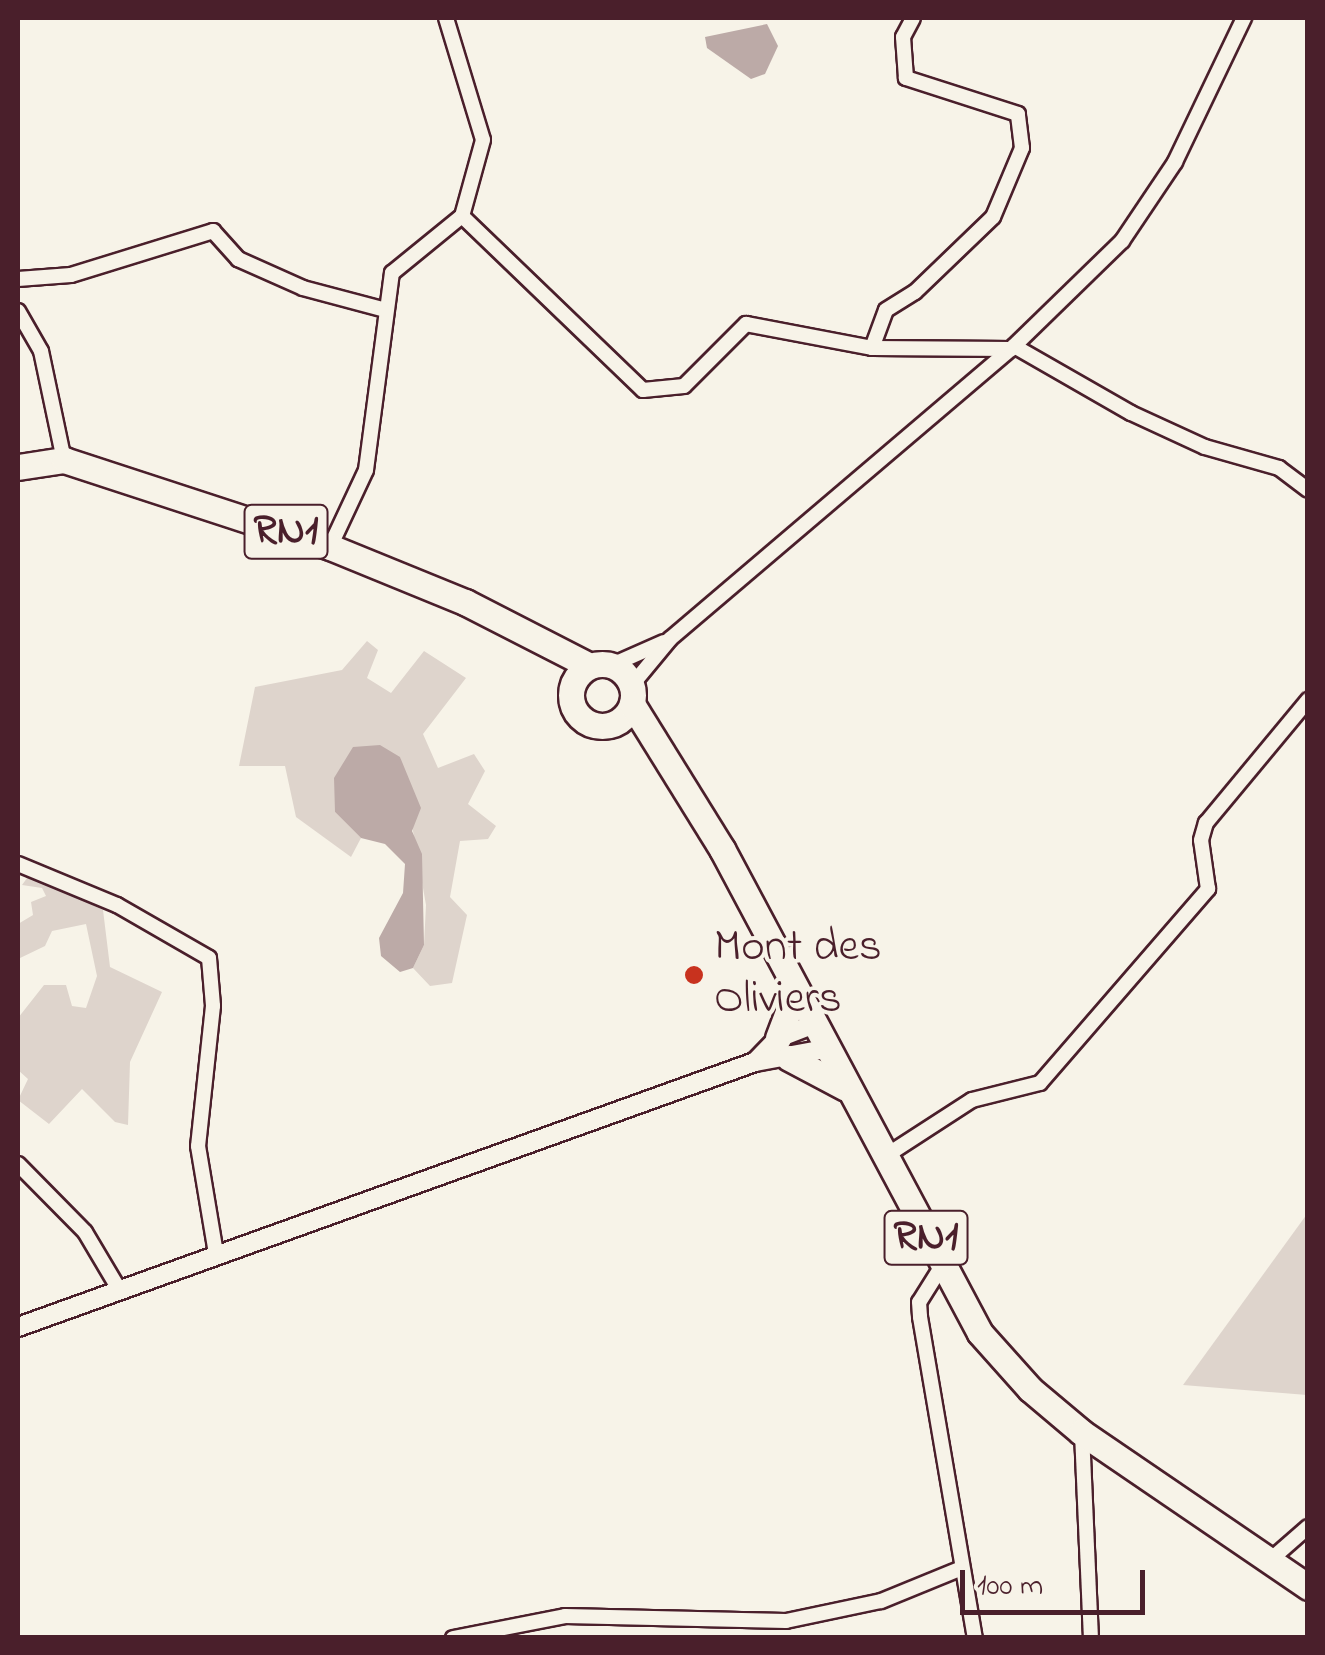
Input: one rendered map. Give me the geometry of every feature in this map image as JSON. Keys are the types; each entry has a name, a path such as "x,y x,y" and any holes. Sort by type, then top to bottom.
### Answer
{"highway":[{"name":"RN1","path":"18,466 64,460 330,547 465,602 592,672"},
{"path":"592,672 632,694 613,724 586,722 570,698 592,672"},
{"name":"RN1","path":"632,694 675,777 722,849 940,1268 980,1333 1030,1389 1082,1432 1308,1587"},
{"name":"RN1","path":"613,724 675,777"},
{"path":"795,993 783,1048 847,1089"}],"street":[{"path":"330,547 366,470 382,309 392,272 462,216 483,140 446,18"},
{"path":"872,348 886,310 915,292 993,218 1022,148 1018,114 906,78 903,37 913,18"},
{"path":"632,694 670,639 1012,347 1122,241 1175,162 1244,18"},
{"path":"462,216 642,390 684,386 746,324 872,348 1012,347 1131,413 1206,448 1279,468 1308,490"},
{"path":"18,279 71,275 214,231 238,259 303,288 382,309"},
{"path":"18,311 40,350 64,460"},
{"path":"592,672 670,639"},
{"path":"884,1157 972,1100 1040,1083 1208,889 1200,840 1206,823 1308,700"},
{"path":"18,864 116,905 209,958 213,1006 198,1146 216,1253"},
{"path":"18,1327 755,1062 783,1048 812,1025"},
{"path":"783,1048 825,1049"},
{"path":"18,1164 85,1232 120,1291"},
{"path":"940,1268 920,1302 920,1317 975,1638"},
{"path":"1082,1432 1091,1638"},
{"path":"1267,1562 1308,1527"},
{"path":"453,1638 565,1616 786,1621 881,1601 962,1568"},
{"path":"654,1619 654,1638"}],"shaded area":[{"path":"767,24 778,46 765,74 751,79 707,48 705,37"},
{"path":"367,641 378,650 367,678 391,693 424,651 466,678 423,734 438,768 474,754 485,771 468,804 496,826 488,839 460,841 450,897 467,915 452,983 430,986 413,968 424,945 426,905 400,757 335,812 361,838 351,857 296,817 285,766 239,766 255,687 342,670"},
{"path":"380,745 400,757 421,808 412,831 422,854 424,945 413,968 400,972 381,956 379,938 403,893 405,864 385,844 361,838 335,812 334,778 353,747"},
{"path":"30,874 103,910 110,967 162,992 130,1062 128,1125 115,1122 82,1089 49,1124 18,1100 28,1079 18,1070 18,1018 44,985 66,985 72,1006 86,1008 97,976 86,924 52,931 45,946 18,959 18,924 33,915 31,902 46,896 42,888 22,885"},
{"path":"1307,1214 1307,1395 1183,1385"}],"place":[{"name":"Mont des Oliviers","path":"694,975"}]}
